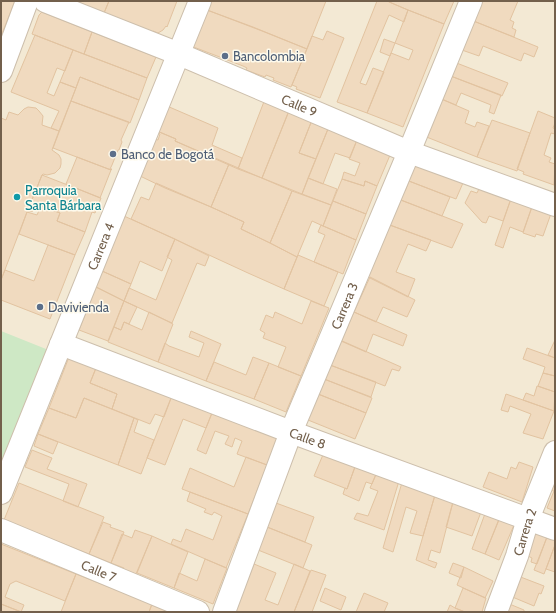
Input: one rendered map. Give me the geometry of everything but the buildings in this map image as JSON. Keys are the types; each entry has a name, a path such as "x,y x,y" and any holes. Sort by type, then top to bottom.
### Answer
{"street":[{"path":"1,71 28,1"},
{"name":"Calle 9","path":"45,1 179,54 409,152 555,205"},
{"name":"Carrera 4","path":"1,493 200,1"},
{"name":"Carrera 3","path":"224,612 291,432 409,152 470,1"},
{"name":"Calle 8","path":"60,344 291,432 555,529"},
{"name":"Carrera 2","path":"496,612 517,556 528,519 555,452"},
{"name":"Calle 7","path":"1,530 198,612"}],"shaded area":[{"path":"1,1 555,1 555,612 1,612"}],"green space":[{"path":"1,331 51,351 1,472"}],"place":[{"name":"Bancolombia","path":"225,56"},
{"name":"Banco de Bogotá","path":"113,154"},
{"name":"Parroquia Santa Bárbara","path":"17,197"},
{"name":"Davivienda","path":"40,307"}]}
